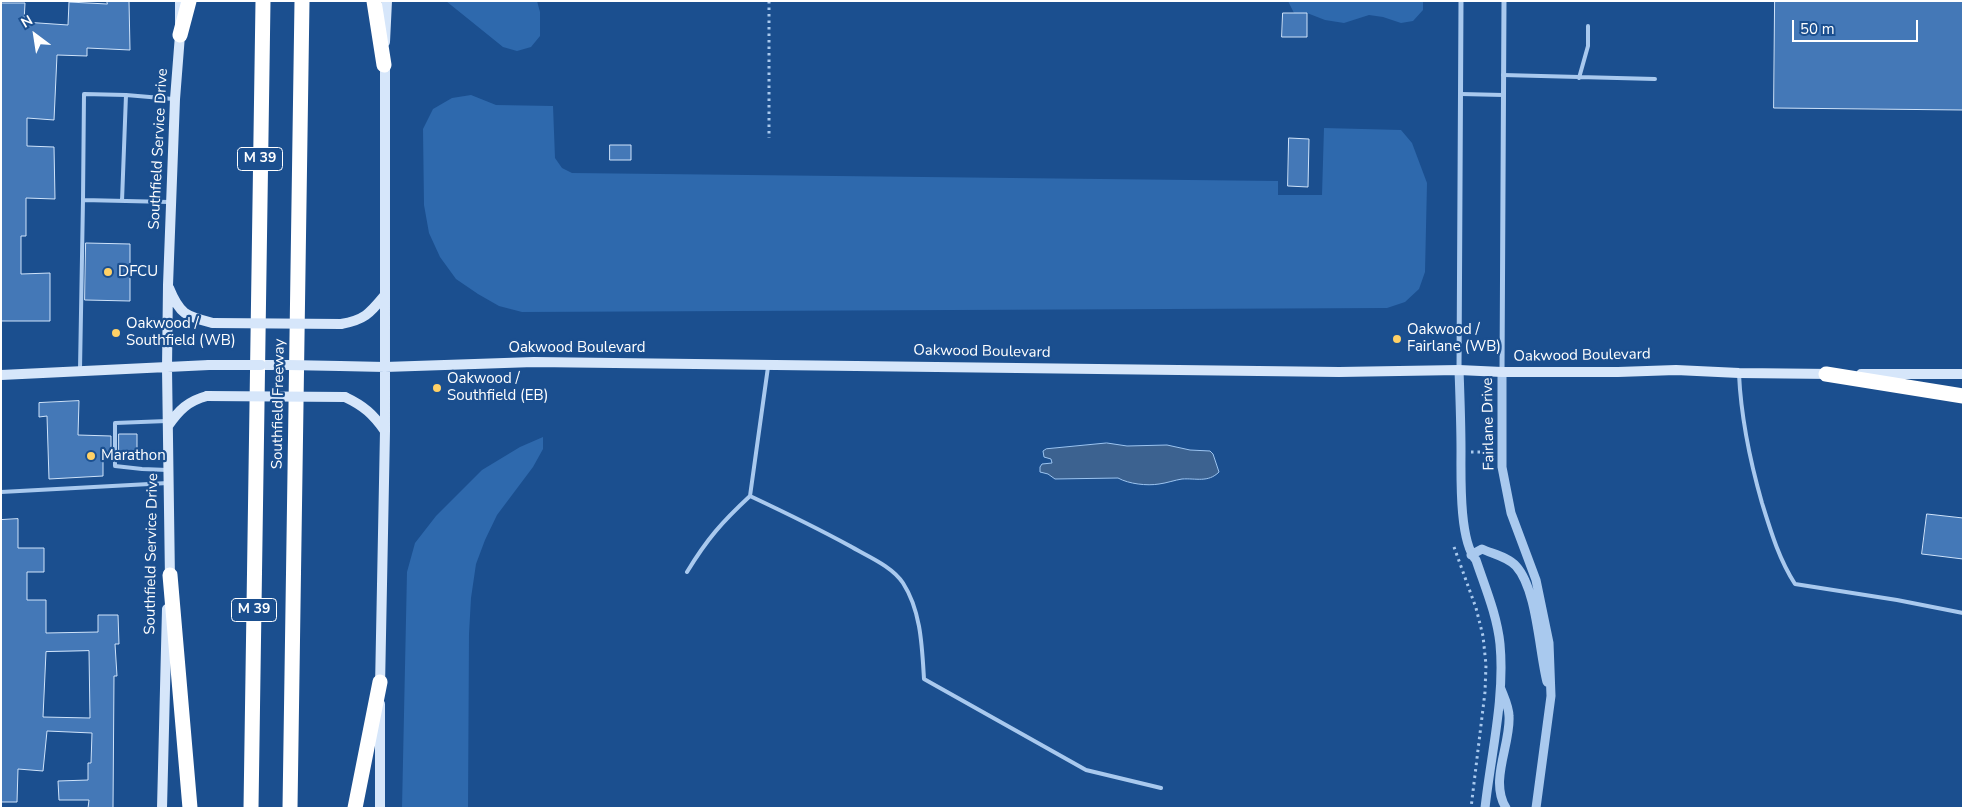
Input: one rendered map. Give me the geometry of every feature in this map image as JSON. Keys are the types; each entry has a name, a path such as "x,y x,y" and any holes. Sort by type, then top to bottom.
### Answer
{"highway":[{"path":"180,35 189,1"},
{"name":"Southfield Freeway","path":"251,808 263,1"},
{"name":"Southfield Freeway","path":"290,808 302,1"},
{"path":"374,1 384,65"},
{"path":"1826,374 1963,396"},
{"path":"170,575 190,808"},
{"path":"355,808 380,682"}],"main road":[{"name":"Southfield Service Drive","path":"162,808 167,616 170,575 167,368 168,285 180,1"},
{"path":"380,808 380,682 385,431 384,65 387,1"},
{"path":"168,285 175,303 187,317 213,324 341,324 358,321 372,311 385,295"},
{"name":"Oakwood Boulevard","path":"1,375 209,365 385,367 534,362 1319,372 1676,370 1739,373 1963,374"},
{"path":"168,424 178,410 192,400 207,396 345,397 362,404 375,416 385,431"}],"street":[{"name":"Fairlane Drive","path":"1461,1 1460,490 1463,520 1471,555 1476,560 1493,610 1500,644 1500,687 1485,808"},
{"name":"Fairlane Drive","path":"1504,1 1502,467 1511,513 1536,580 1544,610 1549,643 1551,696 1535,807"},
{"path":"1471,555 1482,549 1505,558 1516,565 1523,575 1534,610 1542,661 1551,696"},
{"path":"1500,687 1509,715 1499,785 1501,801 1506,808"}],"lane":[{"path":"1579,78 1588,46 1588,26"},
{"path":"1503,75 1655,79"},
{"path":"80,372 84,94 175,99"},
{"path":"1461,94 1503,96"},
{"path":"122,200 126,95"},
{"path":"83,200 171,202"},
{"path":"688,572 704,544 722,521 750,496 768,365"},
{"path":"1739,373 1740,398 1752,469 1783,566 1796,584 1897,600 1963,613"},
{"path":"168,424 115,423 115,466 168,470"},
{"path":"1,492 168,483"},
{"path":"750,496 802,520 865,554 888,568 902,581 912,598 920,628 924,679 1063,759 1086,770 1161,788"}],"path":[{"path":"768,1 769,138"},
{"path":"1461,453 1502,452"},
{"path":"1454,542 1455,550 1476,608 1486,665 1485,692 1470,808"}],"shaded area":[{"path":"446,1 537,1 540,12 540,36 531,47 517,51 503,47"},
{"path":"1288,1 1423,1 1423,10 1413,21 1401,23 1369,15 1344,23 1325,20 1307,13 1294,13"},
{"path":"471,95 496,105 553,106 555,158 562,168 572,173 1278,181 1278,195 1322,195 1324,128 1401,130 1412,143 1427,183 1425,272 1419,289 1405,302 1387,308 522,312 499,306 456,279 440,257 429,233 424,205 423,129 433,109 452,98"},
{"path":"543,437 543,449 533,467 497,515 476,564 471,598 469,634 468,808 402,808 407,572 415,543 436,516 482,470 520,447"},
{"path":"1107,443 1127,446 1167,445 1190,450 1210,451 1213,454 1219,472 1206,479 1182,479 1149,485 1133,483 1118,478 1055,479 1048,474 1040,472 1042,464 1052,463 1051,459 1044,457 1043,451 1046,449"}],"building":[{"path":"107,1 129,1 130,50 87,48 87,56 57,55 54,120 27,118 27,146 54,147 55,199 26,198 26,236 21,236 21,274 50,273 50,321 1,321 1,3 25,3 24,22 68,25 69,2 107,4"},
{"path":"1775,1 1963,1 1963,110 1774,108"},
{"path":"1283,13 1307,13 1307,37 1282,37"},
{"path":"1289,138 1309,139 1308,187 1288,186"},
{"path":"610,145 631,145 631,160 610,160"},
{"name":"DFCU","path":"86,243 130,244 130,301 85,300"},
{"path":"79,401 78,435 111,436 111,457 103,457 103,476 49,479 47,416 39,417 39,403"},
{"path":"119,434 137,434 137,457 119,457"},
{"path":"1927,514 1963,518 1963,559 1922,554"},
{"path":"18,519 18,548 44,548 44,572 27,572 27,600 46,600 46,633 98,632 98,615 118,615 119,644 115,644 117,676 114,676 113,808 88,808 89,800 59,800 58,781 88,780 88,763 91,763 92,733 47,731 43,771 18,769 17,802 1,802 1,520","holes":["89,651 90,718 43,717 46,652"]}],"place":[{"name":"DFCU","path":"108,272"},
{"name":"Oakwood / Southfield (WB)","path":"116,333"},
{"name":"Oakwood / Fairlane (WB)","path":"1397,339"},
{"name":"Oakwood / Southfield (EB)","path":"437,388"},
{"name":"Marathon","path":"91,456"}]}
